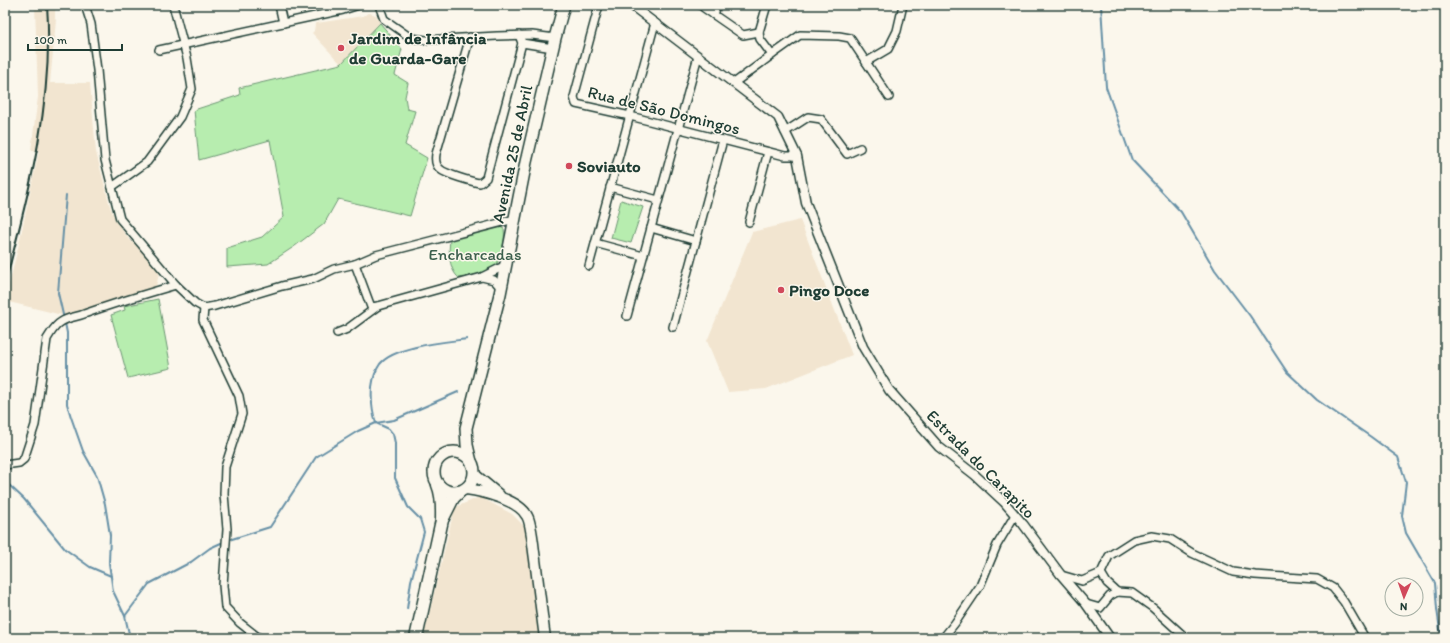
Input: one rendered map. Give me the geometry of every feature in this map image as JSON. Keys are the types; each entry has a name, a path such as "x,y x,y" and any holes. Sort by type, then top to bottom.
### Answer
{"highway":[{"name":"Avenida 25 de Abril","path":"438,485 434,474 436,463 458,445 466,428 501,288 526,162 564,5"},
{"name":"Avenida 25 de Abril","path":"466,428 467,445 474,468 474,474"},
{"path":"449,453 462,454 471,462"},
{"path":"442,520 450,504 470,485 474,474"},
{"path":"438,485 448,492 462,491"},
{"path":"416,638 442,520 443,508 438,485"}],"main road":[{"path":"474,474 504,499 527,515 532,538 545,638"},
{"path":"462,491 482,492 504,499"}],"street":[{"path":"85,5 91,24 97,70 105,160 120,219 176,285 195,303 204,308 313,279 334,269 354,264 376,255 515,219"},
{"path":"112,187 147,162 180,117 192,88 187,58 173,5"},
{"path":"279,5 283,23"},
{"path":"159,50 184,46 360,5"},
{"path":"379,5 384,20 411,38 426,40 519,35 554,43"},
{"name":"Rua de São Domingos","path":"599,5 574,97 576,104 630,116 768,152 785,156 797,156"},
{"path":"701,5 743,35 759,32"},
{"path":"714,15 717,5"},
{"path":"766,5 759,32 760,38 772,55"},
{"path":"866,62 888,49 897,31 903,5"},
{"name":"Estrada do Carapito","path":"635,6 778,117 797,156 806,203 863,347 889,390 939,447 975,475 1004,502 1061,575 1086,604 1110,638"},
{"path":"589,266 655,23"},
{"path":"470,37 436,154 435,163 440,169 471,182 480,183 486,178 522,43 519,35"},
{"path":"734,83 800,35 840,36 850,38 889,97"},
{"path":"522,43 554,43"},
{"path":"627,316 698,56"},
{"path":"785,132 808,117 821,119 847,154 860,148"},
{"path":"672,326 723,140"},
{"path":"749,222 768,152"},
{"path":"610,187 658,200"},
{"path":"651,228 696,241"},
{"path":"595,244 643,256"},
{"path":"354,264 370,307 482,277 506,265"},
{"path":"482,277 494,280 501,288"},
{"path":"5,465 19,463 24,459 35,425 47,339 54,328 61,322 68,319 176,285"},
{"path":"337,332 347,329 378,306"},
{"path":"204,308 203,320 239,396 242,414 225,467 224,494 227,530 223,585 225,606 240,623 259,638"},
{"path":"943,638 980,586 997,545 1015,515"},
{"path":"1061,575 1082,581 1101,574 1109,556 1134,540 1152,536 1170,539 1192,553 1233,572 1317,579 1333,588 1344,602 1365,638"},
{"path":"1101,574 1116,592"},
{"path":"1078,595 1082,581"},
{"path":"1100,624 1100,608 1110,596 1116,592 1132,593 1153,608 1186,638"},
{"path":"1086,604 1100,608"}],"shaded area":[{"path":"35,5 55,5 56,20 50,83 90,83 96,152 110,206 116,222 129,239 160,270 156,286 66,316 5,301 39,151 31,150 38,97"},
{"name":"Jardim de Infância de Guarda-Gare","path":"369,13 376,15 380,23 341,64 312,33 314,31 315,24 317,23 363,16"},
{"path":"800,220 852,355 766,389 728,392 707,341 752,232"},
{"path":"480,497 512,514 525,527 530,546 543,638 439,638 424,635 454,510 458,506"}],"green space":[{"path":"380,23 402,49 395,75 408,83 405,97 407,109 415,111 405,145 427,158 410,216 338,199 324,224 268,264 227,267 227,248 262,237 284,217 270,140 199,160 194,110 240,95 239,88 341,64"},
{"path":"621,200 643,207 631,243 611,238"},
{"name":"Encharcadas","path":"495,224 504,229 504,240 494,271 459,278 455,274 451,264 449,246 451,235"},
{"path":"158,299 171,368 128,378 111,315 125,310 124,306"}],"waterway":[{"path":"1101,5 1106,87 1132,160 1181,212 1215,270 1250,316 1287,372 1317,400 1398,457 1406,482 1402,516 1406,533 1435,583 1440,630 1445,638"},
{"path":"64,319 58,293 66,195"},
{"path":"65,323 67,333 67,404 83,451 97,476 105,504 110,535 109,563 113,591 125,616"},
{"path":"407,609 411,581 424,532 420,519 408,507 395,478 395,443 393,434 389,429 376,423 372,400 373,381 380,364 387,358 397,353 434,343 467,339"},
{"path":"232,539 270,527 316,457 358,431 376,423 394,420 458,392"},
{"path":"9,485 24,499 65,549 90,567 111,576"},
{"path":"130,638 125,616 149,584 191,562 210,548 221,543"}],"railway":[{"path":"5,284 23,215 38,146 47,76 47,5"}],"place":[{"name":"Jardim de Infância de Guarda-Gare","path":"341,48"},
{"name":"Soviauto","path":"569,166"},
{"name":"Pingo Doce","path":"781,290"}]}
